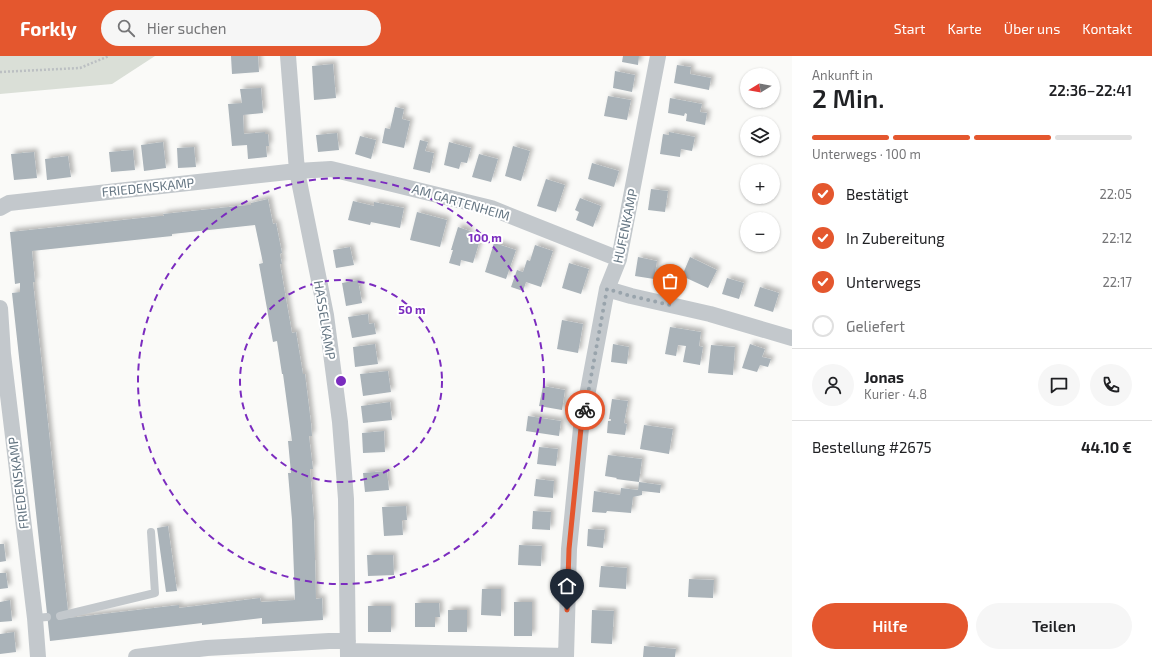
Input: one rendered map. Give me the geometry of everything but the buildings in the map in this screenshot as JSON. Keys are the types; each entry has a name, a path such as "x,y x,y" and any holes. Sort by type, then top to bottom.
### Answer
{"street":[{"name":"HASSELKAMP","path":"288,56 297,171 326,315 340,422 346,498 348,649"},
{"name":"HUFENKAMP","path":"566,657 569,549 581,428 607,289 619,259 658,56"},
{"name":"AM GARTENHEIM","path":"297,171 331,169 491,208 619,259"},
{"name":"FRIEDENSKAMP","path":"0,208 9,203 297,171"},
{"path":"607,289 710,314 792,338"},
{"name":"FRIEDENSKAMP","path":"0,308 3,354 41,618 38,657"},
{"path":"136,657 207,648 329,641 348,649 566,657"}],"lane":[{"path":"60,616 155,593 151,532"}],"path":[{"path":"0,72 80,68 109,56"}],"shaded area":[{"path":"0,56 155,56 112,84 0,94"}],"way so far":[{"path":"585,410 607,289 670,305"}],"route":[{"path":"567,610 569,549 581,428 585,410"}]}
